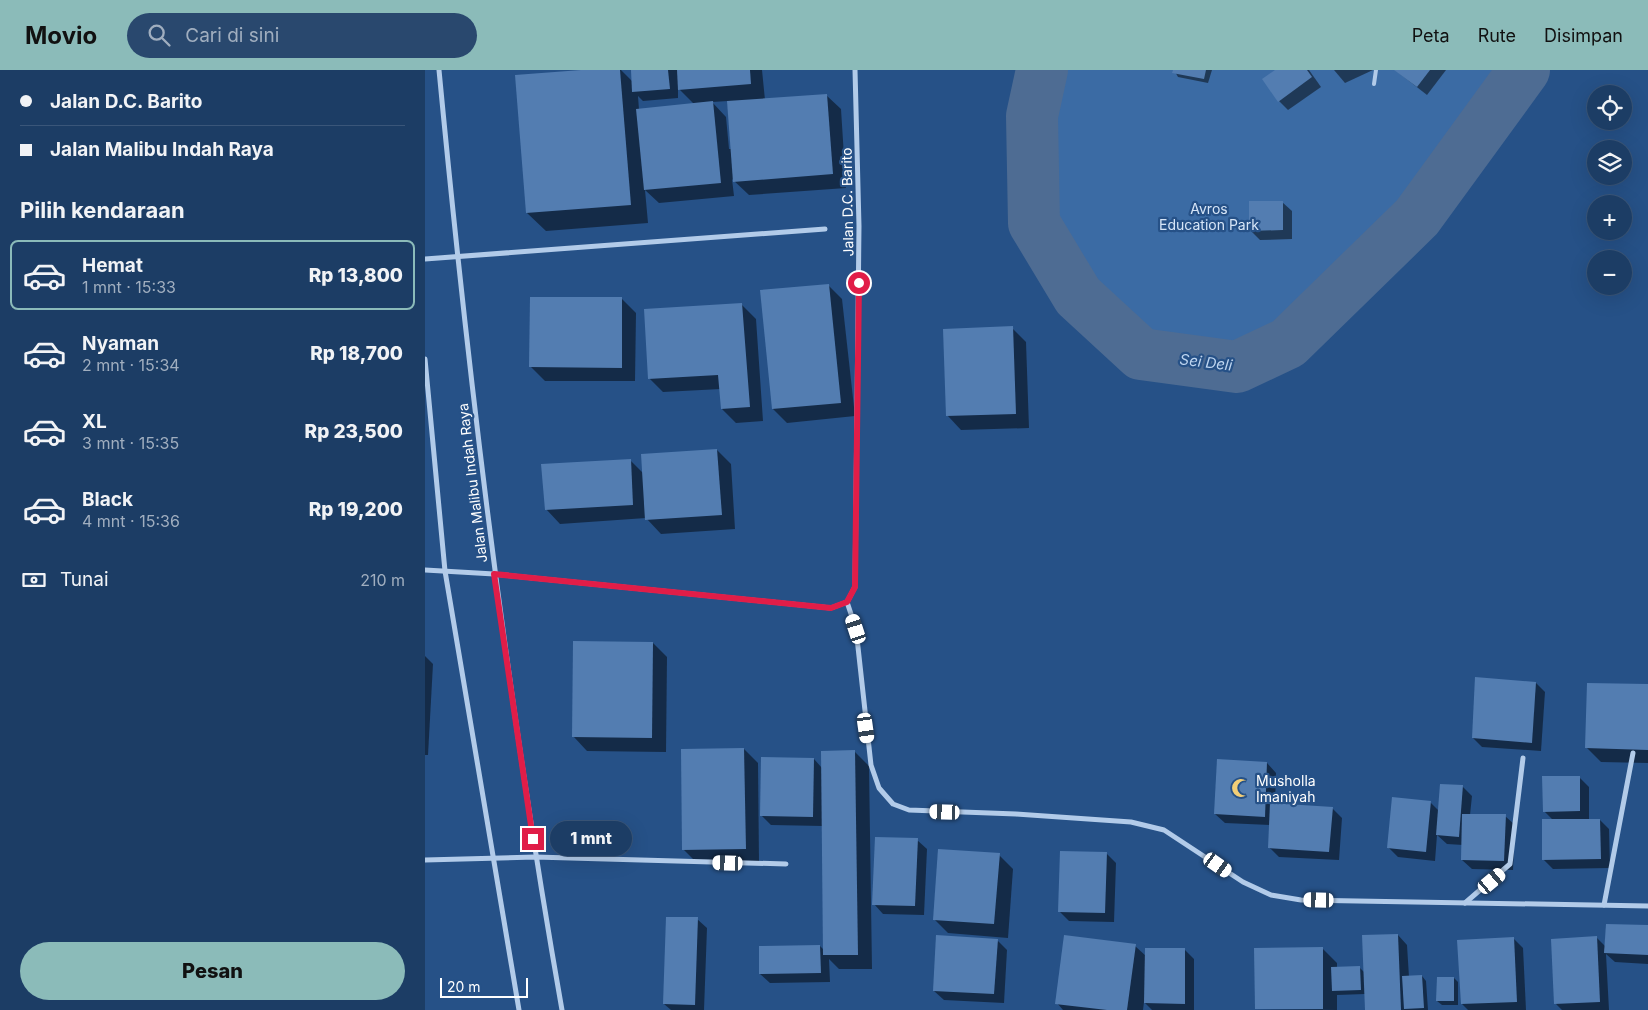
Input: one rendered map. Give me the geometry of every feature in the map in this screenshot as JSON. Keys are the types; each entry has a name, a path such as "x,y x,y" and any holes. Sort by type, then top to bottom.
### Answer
{"street":[{"name":"Jalan Malibu Indah Raya","path":"439,70 457,256 494,574 535,857 562,1010"},
{"name":"Jalan D.C. Barito","path":"847,602 855,587 859,226 855,70"},
{"path":"425,259 825,230"},
{"path":"425,359 445,570 519,1010"},
{"path":"425,570 494,574 831,608 847,602 856,629 871,765 879,788 893,804 909,810 1016,814 1131,822 1163,830 1243,882 1271,895 1301,900 1648,906"},
{"path":"1604,905 1633,753"},
{"path":"1465,903 1510,864 1523,758"},
{"path":"425,860 535,857 786,864"}],"lane":[{"path":"1374,84 1376,70"}],"green space":[{"name":"Avros Education Park","path":"1045,70 1525,70 1417,217 1294,337 1237,367 1141,354 1078,296 1034,223 1033,152"}],"building":[{"path":"581,70 620,70 631,205 526,213 515,75"},
{"path":"631,70 668,70 670,89 632,92"},
{"path":"677,70 750,70 751,84 678,90"},
{"path":"1173,70 1206,70 1204,79 1172,73"},
{"path":"1275,70 1307,70 1312,77 1278,102 1262,79"},
{"path":"1394,70 1430,70 1417,87"},
{"path":"827,94 833,174 733,182 727,101"},
{"path":"713,101 721,183 644,190 636,109"},
{"path":"1249,201 1283,201 1283,230 1249,231"},
{"path":"829,284 841,403 772,409 760,290"},
{"path":"530,297 622,297 622,368 529,367"},
{"path":"742,303 750,407 721,409 718,375 648,379 644,309"},
{"path":"1013,326 1016,414 946,416 943,329"},
{"path":"717,449 722,515 645,520 641,454"},
{"path":"631,459 633,505 545,510 541,464"},
{"path":"573,641 653,642 652,738 572,737"},
{"path":"1475,677 1536,682 1532,743 1472,738"},
{"path":"1587,683 1648,684 1648,750 1585,748"},
{"path":"744,748 746,849 682,850 681,749"},
{"path":"855,750 858,955 823,955 821,751"},
{"path":"761,757 814,758 813,817 760,816"},
{"name":"Musholla Imaniyah","path":"1217,759 1267,762 1265,817 1214,814"},
{"path":"1542,776 1580,776 1580,811 1543,812"},
{"path":"1440,784 1463,785 1459,837 1436,835"},
{"path":"1392,797 1431,801 1426,852 1387,848"},
{"path":"1270,803 1333,807 1329,852 1268,848"},
{"path":"1462,814 1506,814 1504,861 1461,860"},
{"path":"1542,819 1600,819 1601,859 1542,860"},
{"path":"875,837 918,838 915,906 872,905"},
{"path":"938,849 1000,853 994,924 933,920"},
{"path":"1060,851 1107,852 1105,913 1058,912"},
{"path":"666,917 698,917 695,1005 663,1004"},
{"path":"1606,924 1648,925 1648,955 1604,953"},
{"path":"1398,934 1401,1010 1365,1010 1362,935"},
{"path":"936,935 998,939 994,994 933,991"},
{"path":"1064,935 1136,944 1127,1010 1107,1010 1055,1004"},
{"path":"1597,936 1600,1002 1554,1004 1551,939"},
{"path":"1514,937 1517,1002 1461,1004 1457,940"},
{"path":"820,945 821,973 759,974 759,946"},
{"path":"1323,947 1323,1009 1255,1009 1254,948"},
{"path":"1145,948 1185,948 1185,1004 1144,1003"},
{"path":"1360,966 1361,990 1332,991 1331,967"},
{"path":"1422,975 1424,1008 1404,1009 1402,976"},
{"path":"1437,977 1454,977 1454,1001 1436,1001"}],"waterway":[{"name":"Sei Deli","path":"1042,70 1032,116 1034,223 1078,296 1141,354 1237,367 1288,343 1417,217 1524,70"}],"place":[{"name":"Musholla Imaniyah","path":"1241,788"}],"route":[{"path":"533,839 494,574 831,608 847,602 855,587 859,283"}]}
